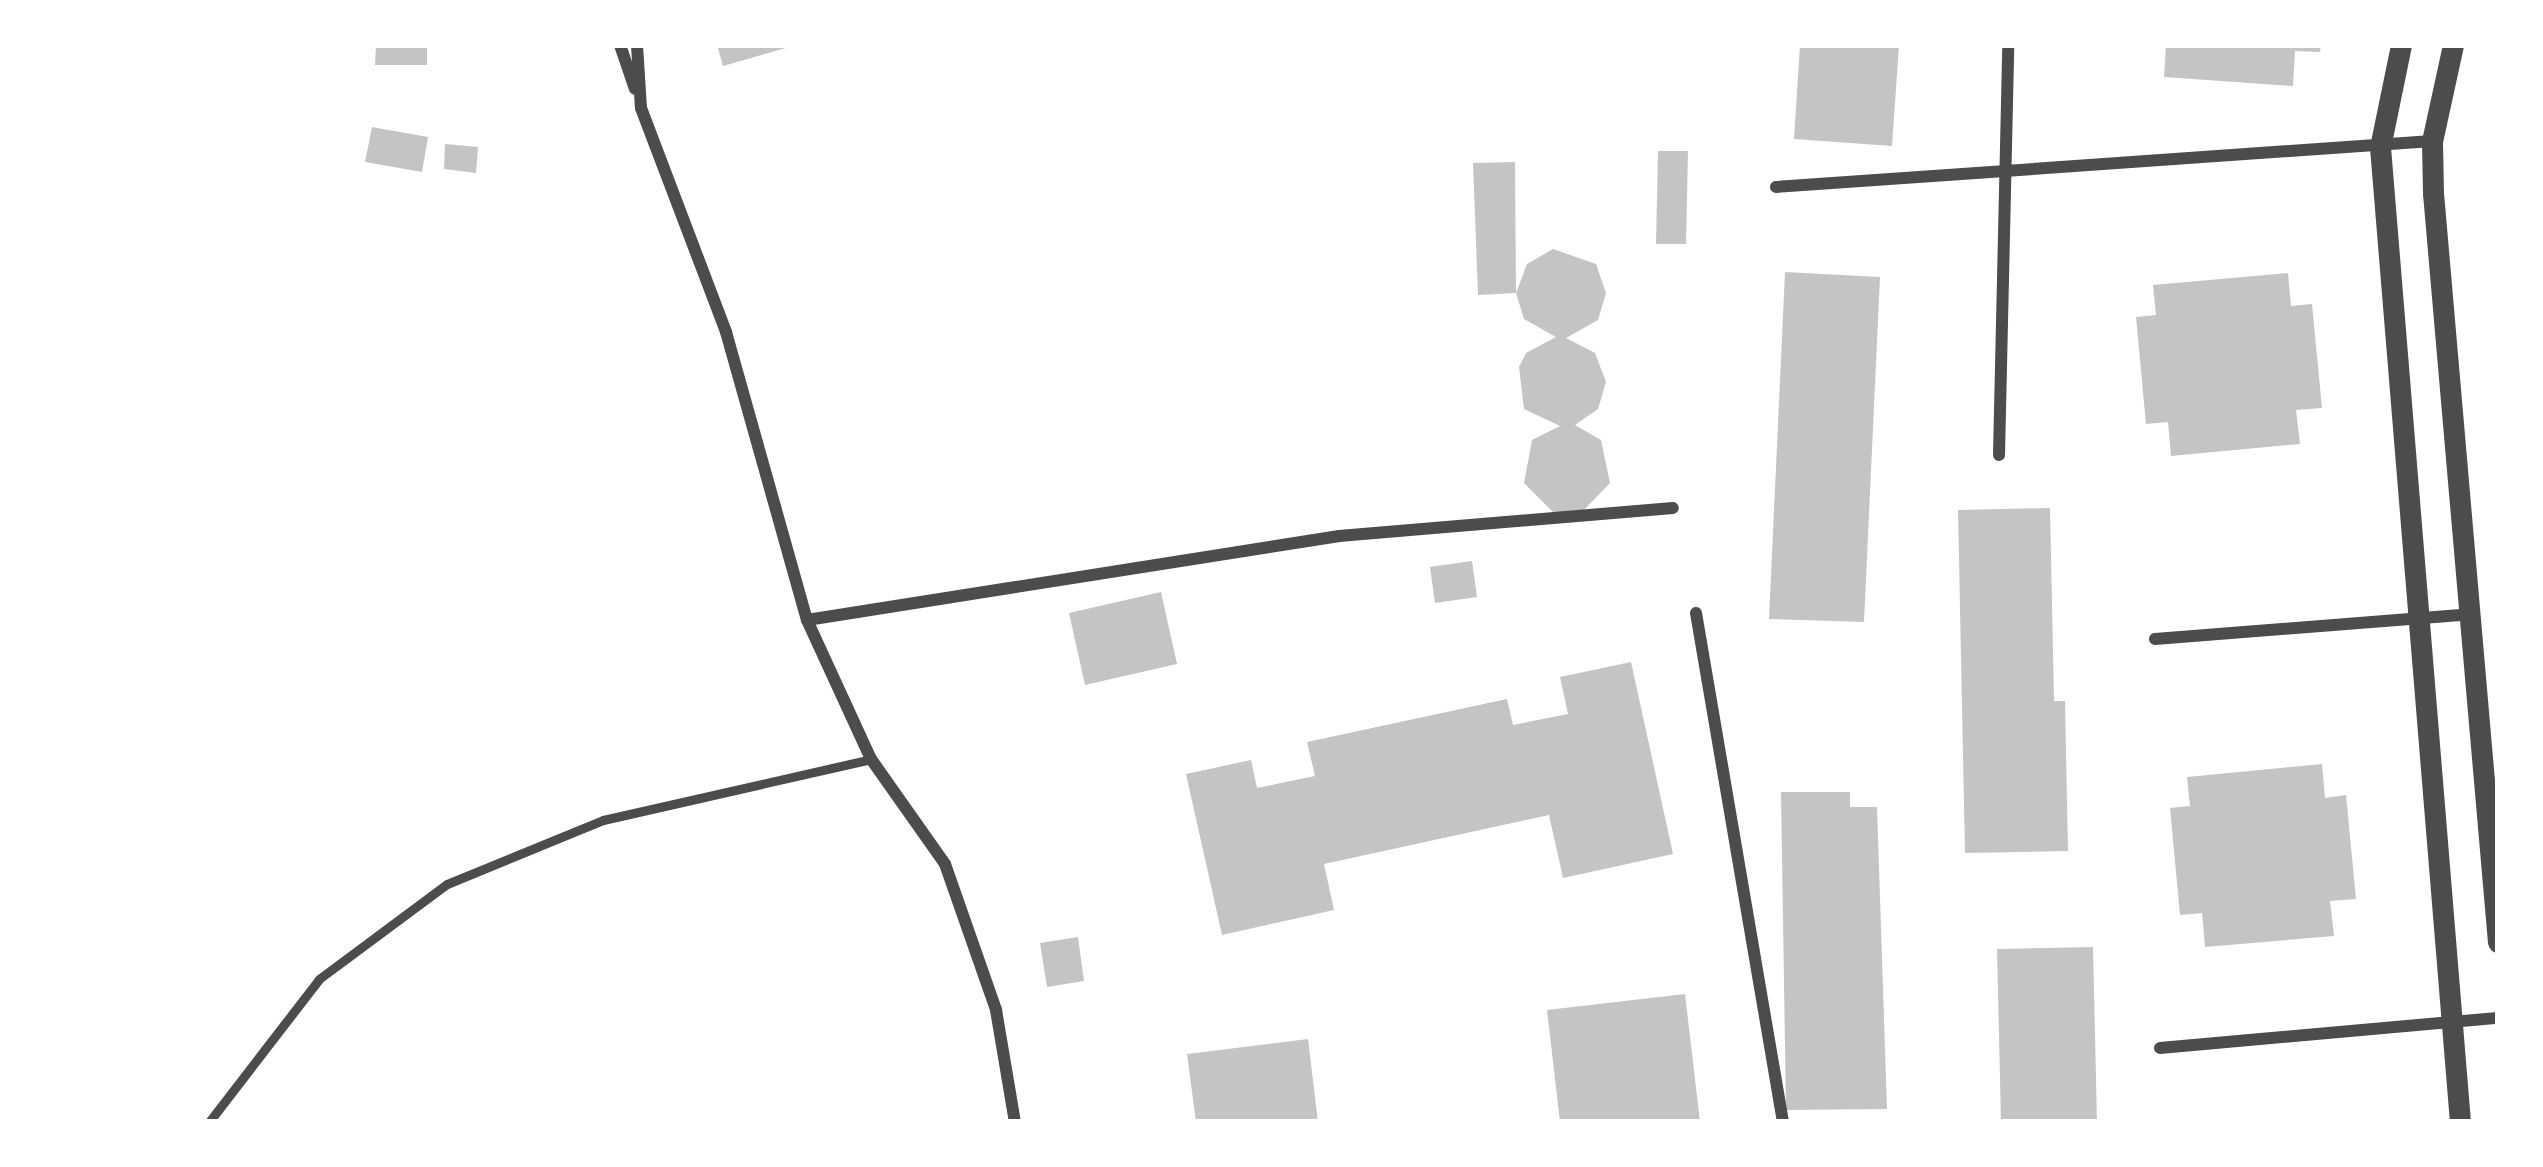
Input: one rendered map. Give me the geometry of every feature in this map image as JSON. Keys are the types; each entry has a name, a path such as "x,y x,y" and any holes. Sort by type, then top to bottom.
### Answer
{"street":[{"path":"620,45 726,332 807,620 871,759 945,863 974,935 1015,1122"},
{"path":"637,45 641,108"},
{"path":"1999,454 2008,45"},
{"path":"2401,45 2380,147 2460,1122"},
{"path":"2453,45 2432,141 2498,942"},
{"path":"1776,187 2432,141"},
{"path":"807,620 1339,536 1673,508"},
{"path":"1696,613 1783,1122"},
{"path":"2156,639 2419,614 2470,614"},
{"path":"2160,1048 2498,1018"}],"lane":[{"path":"209,1122 319,979 447,884 603,820 871,759"}],"building":[{"path":"376,45 427,45 427,65 375,65"},
{"path":"717,45 793,45 793,46 723,66"},
{"path":"1800,45 1899,45 1892,146 1794,139"},
{"path":"2166,45 2321,45 2320,52 2295,51 2293,86 2164,77"},
{"path":"372,127 428,137 422,172 365,162"},
{"path":"445,144 478,147 476,173 444,169"},
{"path":"1658,151 1688,151 1686,244 1656,244"},
{"path":"1515,162 1516,293 1478,295 1473,163"},
{"path":"1553,249 1596,264 1606,293 1598,320 1566,338 1595,353 1606,382 1598,409 1575,425 1601,440 1610,483 1581,513 1553,512 1524,483 1532,440 1560,426 1524,409 1519,367 1526,353 1556,337 1524,319 1516,293 1527,264"},
{"path":"1785,272 1880,277 1864,622 1769,619"},
{"path":"2288,273 2291,306 2312,304 2322,408 2296,410 2300,444 2171,456 2168,422 2146,424 2136,317 2156,315 2153,285"},
{"path":"2050,508 2054,701 2065,701 2068,851 1965,853 1958,510"},
{"path":"1472,561 1477,597 1435,603 1430,567"},
{"path":"1161,592 1177,664 1085,685 1069,613"},
{"path":"1631,662 1673,854 1563,878 1549,815 1324,864 1334,910 1222,935 1186,774 1251,760 1257,788 1315,776 1307,742 1507,699 1513,725 1568,714 1560,677"},
{"path":"2322,764 2325,798 2346,795 2356,899 2330,901 2334,936 2205,947 2202,913 2180,915 2170,808 2190,806 2187,777"},
{"path":"1781,792 1850,792 1850,807 1877,807 1887,1109 1786,1110"},
{"path":"1078,937 1084,981 1047,987 1040,943"},
{"path":"2093,947 2097,1122 2001,1122 1997,949"},
{"path":"1685,994 1700,1122 1560,1122 1547,1010"},
{"path":"1308,1039 1318,1122 1196,1122 1187,1054"}]}
